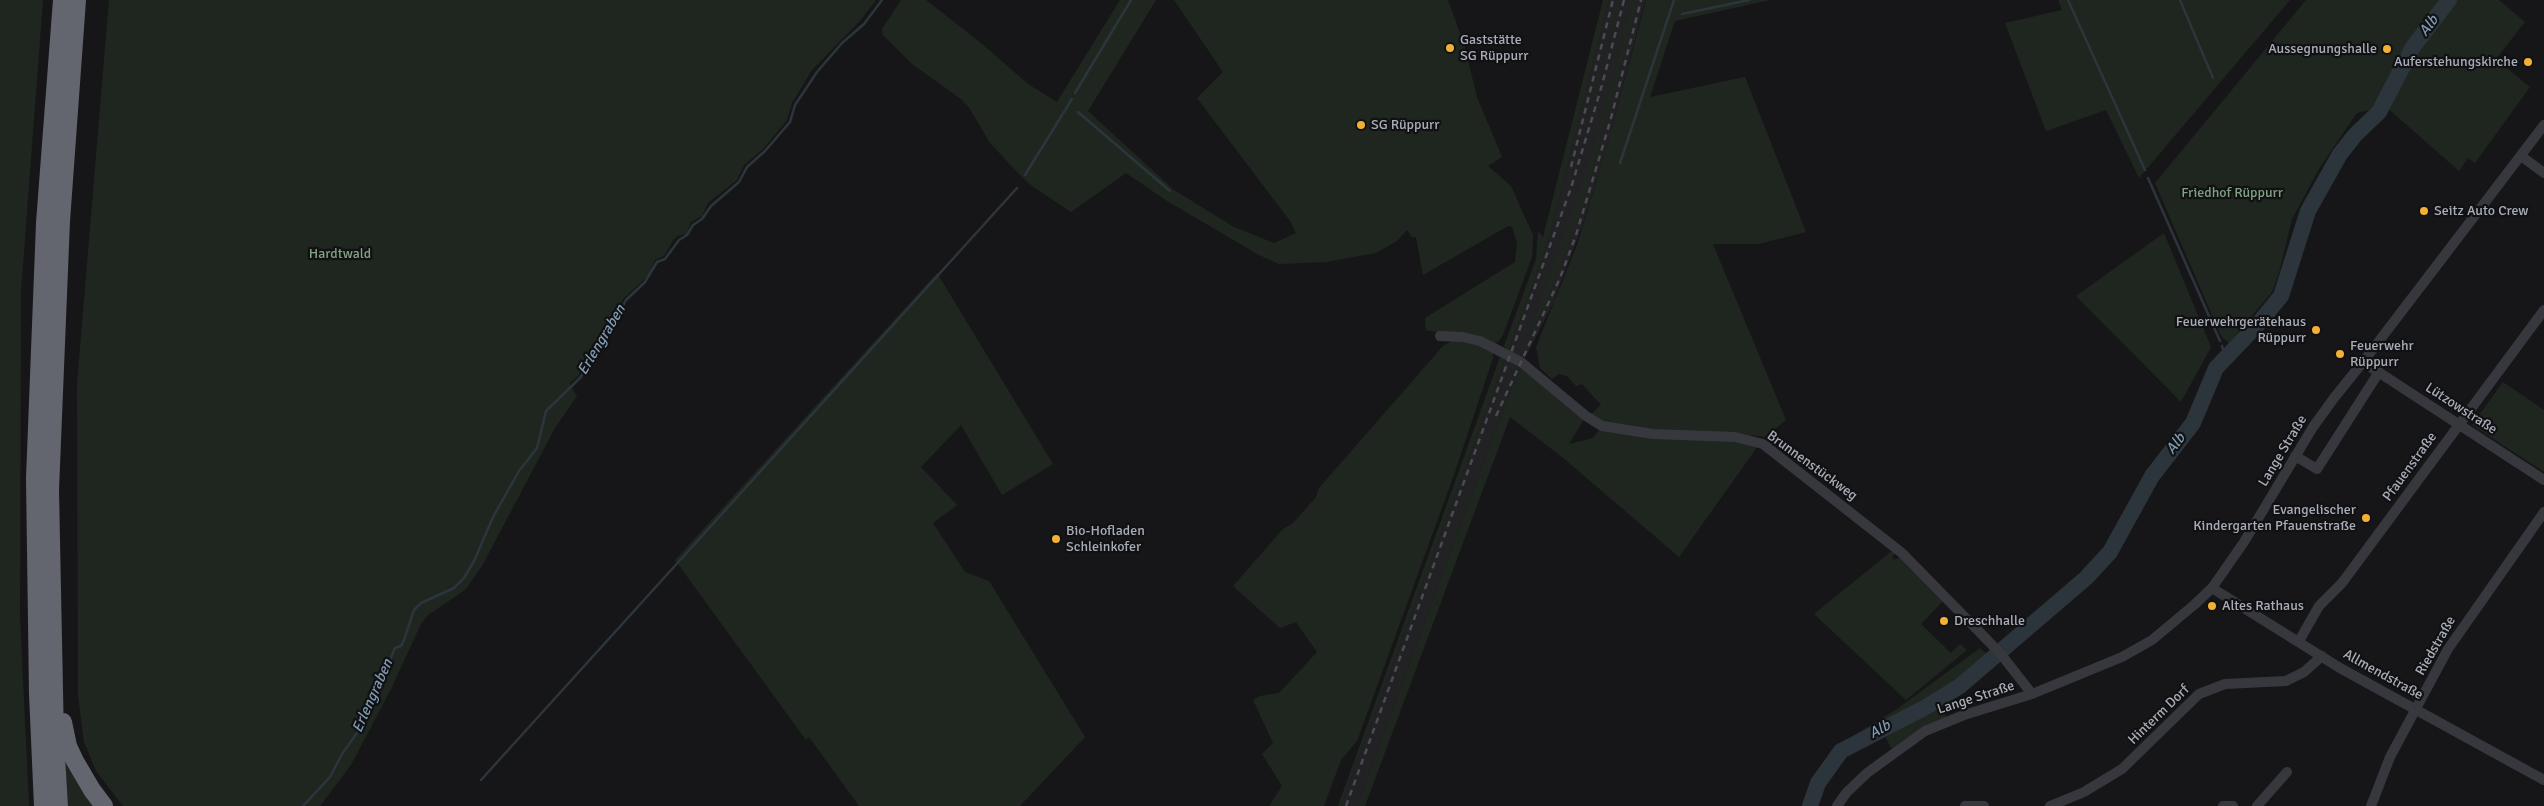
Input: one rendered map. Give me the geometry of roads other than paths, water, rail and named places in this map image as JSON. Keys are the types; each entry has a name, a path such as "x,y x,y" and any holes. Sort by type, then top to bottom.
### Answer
{"highway":[{"path":"43,806 38,694 35,478 45,222 62,0"},
{"path":"59,806 50,490 54,354 63,191 77,0"},
{"path":"54,670 68,746 83,777 104,806"}],"street":[{"name":"Lange Straße","path":"1837,806 1847,792 1867,774 1925,731 1964,715 2032,694 2142,647 2174,624 2212,588 2244,542 2295,456 2334,398 2544,125"},
{"path":"2520,156 2544,173"},
{"name":"Pfauenstraße","path":"2299,641 2319,606 2342,583 2544,310"},
{"name":"Brunnenstückweg","path":"1440,336 1463,337 1480,342 1521,362 1586,416 1602,426 1652,434 1735,437 1764,444 1893,545 1994,646 2032,694"},
{"name":"Lützowstraße","path":"2363,362 2544,480"},
{"path":"2295,456 2317,469 2379,372"},
{"name":"Riedstraße","path":"2371,806 2382,773 2460,629 2544,512"},
{"name":"Allmendstraße","path":"2212,588 2322,656 2544,780"},
{"name":"Hinterm Dorf","path":"2050,806 2084,792 2122,769 2199,694 2225,684 2286,681 2304,672 2322,656"},
{"path":"2258,806 2287,772"},
{"path":"1965,806 1984,806"},
{"path":"2223,806 2233,806"}],"waterway":[{"name":"Erlengraben","path":"303,806 330,777 342,754 364,723 395,648 401,646 404,640 414,610 421,603 454,588 464,578 475,559 493,517 519,471 537,448 546,411 581,377 590,356 606,337 626,300 645,282 657,262 665,259 679,240 687,235 693,225 702,219 711,206 739,182 747,167 765,151 790,122 795,105 817,72 842,43 864,24 882,0"},
{"path":"1075,93 1131,0"},
{"path":"1620,163 1674,0"},
{"path":"1682,14 1749,0"},
{"path":"2068,0 2145,170"},
{"path":"2180,0 2213,78"},
{"name":"Alb","path":"1810,806 1818,783 1841,751 1926,707 1960,686 2086,578 2110,552 2152,476 2193,423 2216,368 2258,324 2281,296 2308,211 2340,154 2355,135 2379,112 2413,47 2449,0"},
{"path":"1025,175 1072,99"},
{"path":"1078,112 1170,191"},
{"path":"2148,178 2220,341"},
{"path":"481,780 1017,188"},
{"path":"2222,346 2225,356"}],"railway":[{"path":"1571,167 1613,0"},
{"path":"1346,806 1571,188 1602,85 1624,0"},
{"path":"1496,416 1560,278 1576,235 1610,122 1641,0"}],"place":[{"name":"Gaststätte SG Rüppurr","path":"1450,48"},
{"name":"Aussegnungshalle","path":"2387,49"},
{"name":"Auferstehungskirche","path":"2528,62"},
{"name":"SG Rüppurr","path":"1361,125"},
{"name":"Seitz Auto Crew","path":"2424,211"},
{"name":"Feuerwehrgerätehaus Rüppurr","path":"2316,330"},
{"name":"Feuerwehr Rüppurr","path":"2340,354"},
{"name":"Evangelischer Kindergarten Pfauenstraße","path":"2366,518"},
{"name":"Bio-Hofladen Schleinkofer","path":"1056,539"},
{"name":"Altes Rathaus","path":"2212,606"},
{"name":"Dreschhalle","path":"1944,621"}],"park label":[{"name":"Friedhof Rüppurr","path":"2232,193"},
{"name":"Hardtwald","path":"340,254"}]}
